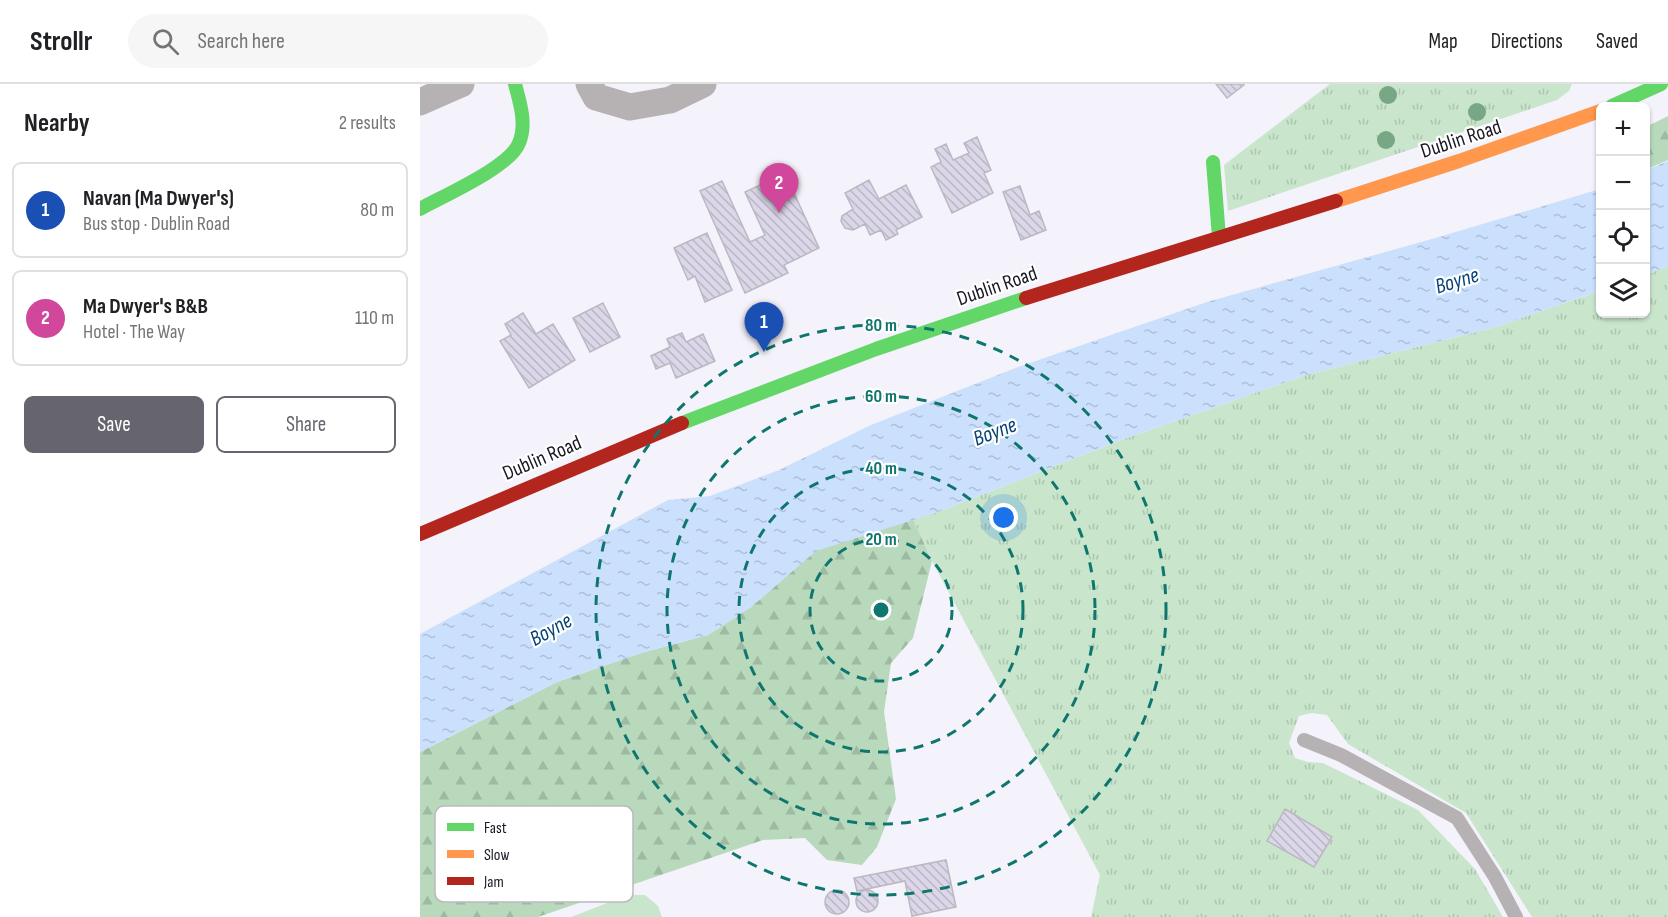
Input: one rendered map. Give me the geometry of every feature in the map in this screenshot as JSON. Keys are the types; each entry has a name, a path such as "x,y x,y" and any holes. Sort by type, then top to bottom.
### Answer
{"main road":[{"path":"420,209 495,169 519,144 523,114 515,84"},
{"path":"1620,84 1627,101"},
{"path":"1624,102 1661,84"},
{"name":"Dublin Road","path":"420,534 529,485 753,394 1011,302 1371,191 1522,141 1596,113"},
{"path":"1213,162 1219,237"}],"street":[{"path":"420,102 461,84"},
{"path":"589,84 596,97 630,107 670,100 703,84"}],"lane":[{"path":"1304,740 1341,755 1457,818 1495,877 1516,917"}],"green space":[{"path":"1330,84 1572,84 1569,91 1557,100 1228,211 1224,165"},
{"path":"1668,116 1668,160 1650,168 1650,156 1650,125"},
{"path":"1668,266 1668,917 1532,917 1466,813 1348,744 1327,715 1312,713 1299,716 1289,743 1295,758 1323,763 1418,810 1475,869 1503,917 1091,917 1100,875 932,561 913,519 938,512 1121,440 1306,375 1492,328 1596,292 1596,318 1650,318 1650,273"},
{"path":"913,519 932,561 913,638 891,663 884,712 896,799 877,847 862,865 827,860 805,838 763,840 633,884 633,806 435,806 435,902 582,902 538,917 420,917 420,752 557,682 641,653 708,635 751,607 815,551"},
{"path":"633,895 645,895 658,906 662,917 571,917 610,902 633,902"}],"water":[{"path":"1668,161 1668,266 1650,273 1650,210 1650,168"},
{"name":"Boyne","path":"1596,190 1596,292 1492,328 1306,375 1121,440 938,512 816,551 751,607 708,635 641,653 557,682 420,752 420,634 668,500 710,496 779,470 871,425 1018,367 1207,302"}],"building":[{"path":"1216,84 1243,84 1244,85 1227,98"},
{"path":"977,137 991,170 984,173 993,193 952,213 931,167 941,162 935,149 946,144 953,160 969,153 964,143"},
{"path":"785,173 819,248 784,265 788,273 745,293 700,191 722,181 750,242 765,235 745,192"},
{"path":"869,180 879,199 906,185 922,217 896,230 898,234 886,240 881,230 870,235 865,224 853,230 845,228 841,221 842,216 853,209 845,193"},
{"path":"1020,186 1030,215 1039,211 1046,230 1021,240 1003,192"},
{"path":"707,233 732,290 705,302 695,276 688,280 674,248"},
{"path":"603,303 620,337 590,352 573,318"},
{"path":"523,313 536,334 553,324 575,360 529,388 500,341 511,335 505,324"},
{"path":"682,333 686,342 703,334 715,361 676,378 670,363 656,369 651,356 670,347 667,339"},
{"path":"1285,809 1332,837 1314,867 1267,841"},
{"path":"946,860 956,907 912,916 905,881 857,891 854,878"},
{"path":"837,890 845,894 849,902 845,910 837,914 829,910 825,902 829,894"},
{"path":"867,890 875,893 878,901 875,909 867,912 859,909 856,901 859,893"}],"traffic: fast":[{"path":"420,209 490,171 513,152 519,143 522,128 522,114 515,84"},
{"path":"1621,102 1661,84"},
{"path":"1213,162 1219,237"},
{"path":"682,423 876,349 1026,298"}],"traffic: slow":[{"path":"1336,201 1459,161 1596,112"}],"traffic: jam":[{"path":"1026,298 1336,201"},
{"path":"420,534 682,423"}],"place":[{"name":"Ma Dwyer's B&B","path":"779,213"},
{"name":"Navan (Ma Dwyer's)","path":"764,352"}]}
